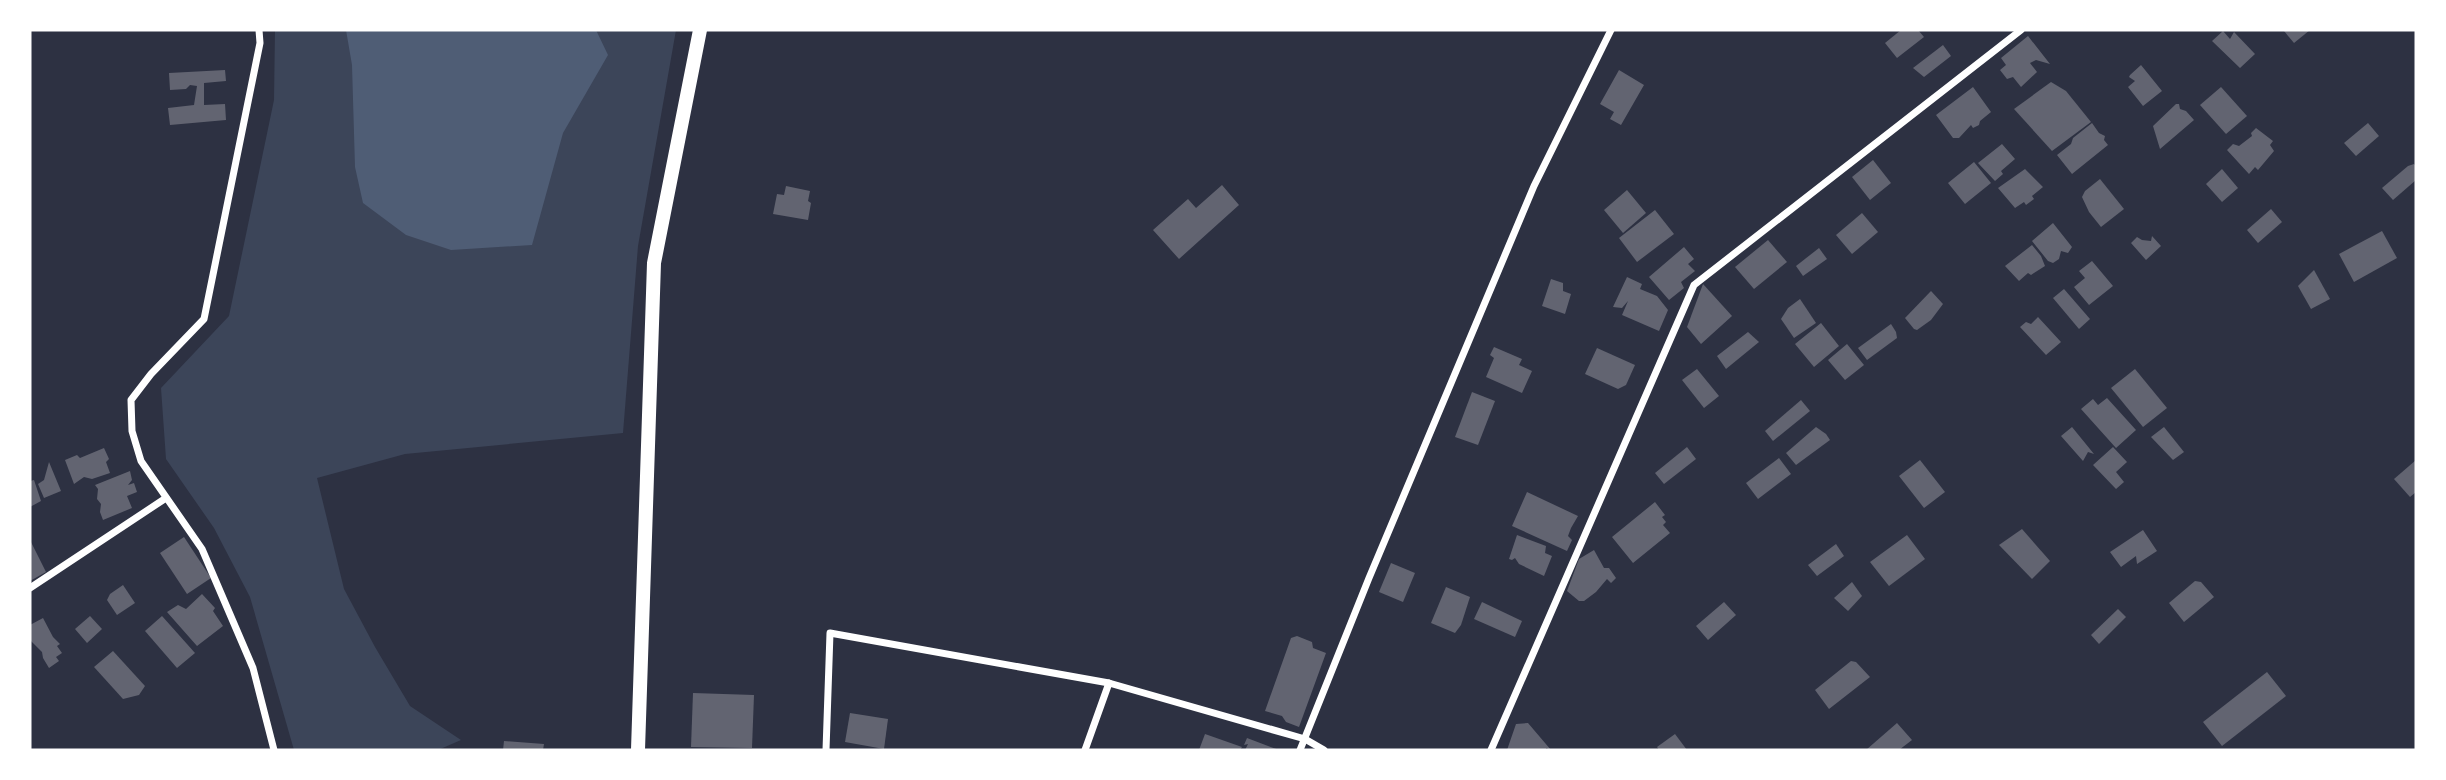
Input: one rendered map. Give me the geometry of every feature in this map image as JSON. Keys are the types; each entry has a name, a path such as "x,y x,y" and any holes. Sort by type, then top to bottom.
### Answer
{"main road":[{"path":"638,750 654,263 700,30"}],"street":[{"path":"259,30 260,43 204,320 151,374 131,400 132,431 141,461 202,549 248,656 274,750"},
{"path":"1300,750 1369,578 1534,186 1611,30"},
{"path":"1491,750 1694,285 2021,30"},
{"path":"30,587 166,498"},
{"path":"826,750 830,633 1109,682 1305,739 1324,750"},
{"path":"1085,750 1109,682"}],"shaded area":[{"path":"275,30 676,30 638,246 623,433 405,454 317,478 344,589 375,647 410,706 461,740 438,750 294,750 250,597 214,528 166,459 161,388 229,316 274,100"},
{"path":"346,30 596,30 608,55 563,133 532,245 451,250 406,235 363,203 355,167 352,65"}],"building":[{"path":"1901,30 1918,30 1924,37 1897,58 1885,43"},
{"path":"2310,30 2294,43 2284,31"},
{"path":"2223,31 2230,39 2234,32 2255,54 2240,68 2212,41"},
{"path":"2028,36 2050,64 2036,60 2030,63 2037,72 2021,87 2013,77 2007,79 2000,70 2006,65 2001,58"},
{"path":"1943,45 1951,56 1924,77 1913,68"},
{"path":"2141,65 2162,91 2143,106 2128,87 2135,81 2130,75"},
{"path":"225,70 226,81 204,83 204,105 225,104 226,120 170,125 168,108 194,105 197,86 170,90 169,73"},
{"path":"1619,70 1644,85 1621,125 1610,119 1614,112 1600,104"},
{"path":"2051,82 2066,91 2091,122 2052,151 2014,109"},
{"path":"1973,87 1991,112 1979,125 1973,128 1971,125 1959,138 1953,138 1936,115"},
{"path":"2221,87 2247,116 2226,134 2200,105"},
{"path":"2176,104 2194,120 2160,149 2153,126"},
{"path":"2092,123 2099,133 2105,136 2104,140 2108,145 2072,174 2057,155"},
{"path":"2368,123 2379,136 2356,156 2344,143"},
{"path":"2256,128 2273,141 2270,145 2274,151 2258,170 2255,167 2249,174 2227,150 2233,144 2239,146 2252,136 2251,133"},
{"path":"2002,144 2015,159 2001,171 2003,174 1995,181 1978,163"},
{"path":"1873,160 1891,183 1870,200 1852,177"},
{"path":"1974,162 1991,183 1965,204 1948,183"},
{"path":"2414,164 2416,180 2393,200 2382,188"},
{"path":"2025,169 2043,187 2026,205 2024,202 2015,208 1998,188"},
{"path":"2222,169 2238,188 2222,202 2206,184"},
{"path":"2100,179 2124,209 2101,227 2089,212 2082,197 2085,191"},
{"path":"1222,185 1239,205 1179,259 1153,230 1188,199 1196,208"},
{"path":"786,186 810,191 808,220 773,214 777,194 784,195"},
{"path":"1627,190 1646,213 1623,233 1604,210"},
{"path":"2271,209 2282,222 2258,243 2247,230"},
{"path":"1655,210 1674,234 1637,262 1619,238"},
{"path":"1862,213 1878,232 1852,254 1836,235"},
{"path":"2053,223 2072,247 2068,253 2061,251 2059,259 2053,263 2048,261 2032,241"},
{"path":"2382,231 2397,258 2354,282 2339,254"},
{"path":"2152,236 2161,246 2146,260 2131,243 2137,237 2151,241"},
{"path":"1768,240 1787,262 1754,289 1735,267"},
{"path":"2032,245 2045,266 2031,275 2028,273 2019,281 2005,266"},
{"path":"1684,247 1694,259 1688,264 1695,271 1681,282 1684,288 1669,300 1649,277"},
{"path":"1819,248 1827,259 1803,276 1796,266"},
{"path":"2092,261 2113,286 2089,305 2074,287 2085,278 2079,271"},
{"path":"2314,270 2330,299 2311,309 2298,286"},
{"path":"1627,277 1642,284 1640,289 1657,296 1668,310 1659,331 1622,315 1628,301 1622,308 1613,307"},
{"path":"1551,279 1563,283 1563,291 1571,294 1565,314 1542,306"},
{"path":"1703,284 1732,316 1701,344 1687,327"},
{"path":"2064,289 2090,319 2079,329 2053,298"},
{"path":"1931,291 1943,304 1931,320 1917,330 1914,329 1905,318"},
{"path":"1800,299 1816,323 1794,338 1781,319 1788,308"},
{"path":"2038,317 2061,342 2046,355 2020,327 2026,322 2031,324"},
{"path":"1821,323 1839,346 1814,367 1795,344"},
{"path":"1891,324 1897,338 1867,360 1858,348"},
{"path":"1748,332 1759,342 1726,369 1717,356"},
{"path":"1847,344 1864,365 1845,380 1828,360"},
{"path":"1494,347 1522,359 1519,365 1532,371 1522,393 1486,377 1494,358 1490,355"},
{"path":"1597,348 1635,365 1626,385 1618,389 1585,374"},
{"path":"1697,369 1719,396 1704,408 1682,380"},
{"path":"2135,369 2167,408 2143,427 2111,388"},
{"path":"1472,392 1495,401 1478,445 1455,437"},
{"path":"2107,398 2136,430 2116,448 2081,409 2093,399 2098,405"},
{"path":"1801,400 1810,411 1773,441 1765,431"},
{"path":"1816,427 1830,440 1796,465 1786,453"},
{"path":"2072,427 2094,454 2088,452 2083,461 2061,436"},
{"path":"2164,427 2184,452 2173,460 2151,437"},
{"path":"1687,447 1696,459 1664,484 1655,473"},
{"path":"2113,447 2127,462 2116,472 2124,482 2116,489 2093,465"},
{"path":"104,448 109,459 106,462 110,473 92,479 84,477 74,484 65,460 77,455 80,458"},
{"path":"1779,458 1791,474 1758,499 1746,483"},
{"path":"1920,460 1945,492 1924,508 1899,476"},
{"path":"2416,460 2416,492 2410,497 2394,479"},
{"path":"49,462 61,491 44,498 38,484 44,480"},
{"path":"130,471 132,480 128,485 134,483 137,492 127,496 132,508 103,520 95,485"},
{"path":"34,480 41,501 30,507 30,481"},
{"path":"1527,492 1578,516 1568,536 1572,540 1567,551 1512,526"},
{"path":"1655,502 1665,515 1662,517 1666,522 1663,525 1670,533 1633,563 1612,537"},
{"path":"2022,529 2050,561 2032,579 1999,545"},
{"path":"2143,530 2157,551 2137,564 2136,556 2121,567 2110,552"},
{"path":"1517,535 1546,546 1545,553 1552,556 1544,576 1519,564 1515,558 1509,559"},
{"path":"1907,535 1925,559 1889,586 1870,562"},
{"path":"184,537 211,578 187,594 160,553"},
{"path":"30,540 46,572 30,581"},
{"path":"1836,544 1844,556 1817,576 1808,565"},
{"path":"1594,550 1604,568 1609,568 1616,578 1611,583 1607,579 1596,592 1584,601 1579,601 1567,591 1579,559"},
{"path":"1391,563 1415,573 1403,602 1379,592"},
{"path":"2195,581 2201,582 2214,597 2184,622 2169,603"},
{"path":"1852,582 1862,596 1848,611 1834,598"},
{"path":"123,585 135,603 117,615 107,600 110,594"},
{"path":"1446,587 1470,597 1461,625 1455,633 1431,623"},
{"path":"202,594 215,608 213,611 223,626 197,646 167,612 178,605 186,609"},
{"path":"1482,602 1522,621 1515,637 1474,619"},
{"path":"1724,602 1736,615 1708,640 1696,626"},
{"path":"2118,609 2126,617 2099,644 2091,635"},
{"path":"90,616 102,629 87,643 75,629"},
{"path":"162,616 195,653 177,668 145,631"},
{"path":"43,618 60,644 57,646 62,653 56,657 59,661 49,668 42,652 30,640 30,625"},
{"path":"1297,636 1312,642 1313,648 1326,653 1299,727 1286,722 1282,716 1265,711 1291,638"},
{"path":"113,651 145,686 139,695 123,699 94,667"},
{"path":"1851,661 1856,662 1870,677 1829,709 1815,690"},
{"path":"2267,672 2286,696 2222,746 2203,722"},
{"path":"693,693 754,695 752,748 691,747"},
{"path":"850,713 888,719 884,749 845,742"},
{"path":"1528,723 1551,750 1507,750 1516,724"},
{"path":"1897,723 1912,740 1899,750 1866,750"},
{"path":"1205,734 1242,747 1240,750 1199,750"},
{"path":"1675,734 1687,750 1659,750 1657,747"},
{"path":"1247,738 1279,750 1245,750"},
{"path":"504,741 544,744 543,750 503,750"}]}
